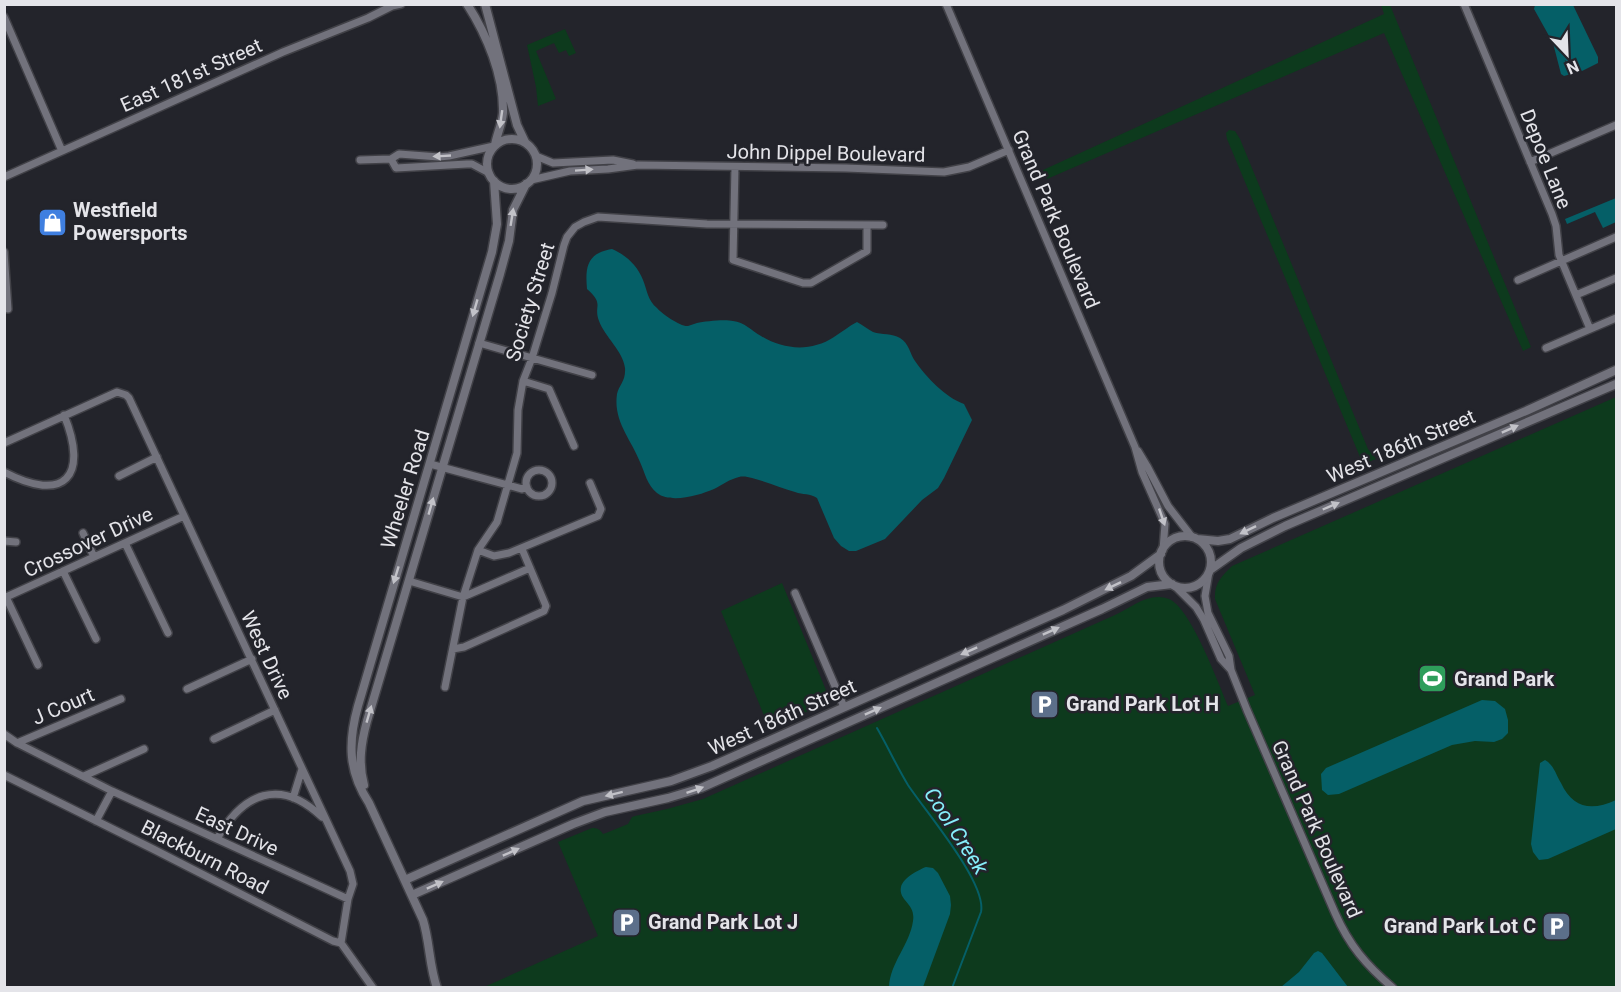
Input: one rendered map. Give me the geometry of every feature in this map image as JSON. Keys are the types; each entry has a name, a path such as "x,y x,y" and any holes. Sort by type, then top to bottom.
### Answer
{"street":[{"name":"East 181st Street","path":"4,177 283,52 368,18 393,5 401,4"},
{"path":"467,4 491,50 503,113 495,145 487,160 491,177"},
{"path":"391,159 396,168 472,164 501,186 509,189 518,188 528,182 536,169 536,156 525,142 518,125 485,4"},
{"name":"Grand Park Boulevard","path":"946,4 1135,447 1142,472 1163,516 1165,524 1162,552"},
{"name":"Depoe Lane","path":"1464,4 1554,219 1561,261 1590,329"},
{"path":"4,17 62,151"},
{"path":"1530,162 1617,125"},
{"path":"360,160 391,159 399,154 449,156 495,145 503,140 512,139 525,142"},
{"name":"John Dippel Boulevard","path":"528,182 570,171 638,165 944,172 969,168 1008,150"},
{"name":"John Dippel Boulevard","path":"536,156 553,163 613,160 638,165"},
{"path":"735,167 733,260 803,283 811,282 867,251 867,225"},
{"name":"Wheeler Road","path":"437,987 430,962 427,935 414,899 369,803 361,791 354,770 351,747 352,727 492,252 496,224 491,177"},
{"name":"Wheeler Road","path":"369,803 360,766 363,737 509,241 513,210 528,182"},
{"name":"Society Street","path":"445,687 464,597 478,550 497,522 517,453 518,411 523,381 552,293 564,245 575,227 598,217 707,224 883,225"},
{"path":"1518,280 1617,237"},
{"path":"4,252 8,309"},
{"path":"1575,295 1617,278"},
{"path":"1546,348 1617,318"},
{"path":"479,343 592,375"},
{"name":"West 186th Street","path":"1195,538 1218,542 1230,539 1273,518 1617,370"},
{"path":"523,381 547,388 551,392 574,446"},
{"name":"West 186th Street","path":"1210,571 1241,548 1285,526 1617,384"},
{"name":"West Drive","path":"64,416 117,392 126,395 132,403 352,878 341,943"},
{"path":"4,442 64,416 72,437 73,458 71,473 54,486 40,486 17,479 4,472"},
{"name":"Grand Park Boulevard","path":"1135,447 1168,506 1195,538"},
{"path":"119,476 157,457"},
{"path":"430,464 522,489 527,487"},
{"path":"478,550 499,556 522,549 595,518 600,514 600,506 590,483"},
{"name":"Crossover Drive","path":"5,597 184,516"},
{"path":"83,533 94,557"},
{"path":"1178,538 1195,538 1205,545 1210,553 1210,571 1204,581 1196,586 1186,588 1174,585 1162,574 1160,564 1162,552 1169,542 1178,538"},
{"path":"4,541 16,542"},
{"path":"125,543 168,633"},
{"path":"453,649 464,647 542,612 545,608 522,549"},
{"name":"West 186th Street","path":"405,880 583,801 679,779 771,740 1105,590 1131,576 1162,552"},
{"path":"409,581 464,597 530,568"},
{"path":"63,571 96,639"},
{"name":"Grand Park Boulevard","path":"1210,571 1205,596 1207,610 1229,656 1231,670 1340,925 1350,943 1372,970 1392,987"},
{"name":"Grand Park Boulevard","path":"1174,585 1196,608 1221,658 1231,670"},
{"name":"West 186th Street","path":"414,899 573,824 605,812 701,788 1147,587 1174,585"},
{"path":"795,593 844,707"},
{"path":"5,597 38,665"},
{"path":"187,689 252,659"},
{"name":"J Court","path":"17,743 121,699"},
{"path":"213,739 275,711"},
{"name":"East Drive","path":"4,734 17,743 112,791 348,899"},
{"path":"771,740 778,754"},
{"path":"84,776 144,749"},
{"path":"293,798 302,769"},
{"name":"Blackburn Road","path":"4,775 341,943"},
{"path":"96,820 112,791"},
{"path":"216,839 244,805 253,799 270,795 293,798 310,807 326,821"},
{"path":"341,943 373,987"}],"green space":[{"path":"1381,5 1390,5 1531,347 1523,351 1384,33 1047,179 1043,170 1384,14"},
{"path":"565,29 576,53 569,56 566,50 559,53 554,43 536,51 556,99 538,106 527,45"},
{"path":"1229,130 1235,131 1240,139 1368,449 1376,459 1363,464 1227,139 1226,133"},
{"name":"Grand Park","path":"1616,397 1616,987 482,988 598,936 558,842 592,828 598,829 603,834 628,824 632,817 703,799 1147,599 1167,598 1179,607 1204,648 1228,706 1255,695 1215,599 1217,584 1232,566"},
{"path":"782,583 830,700 770,730 721,611"}],"water":[{"path":"1535,5 1573,5 1598,57 1598,63 1582,71 1564,76 1561,74 1553,43 1534,9"},
{"path":"1616,198 1616,222 1603,228 1595,212 1567,224 1565,219"},
{"path":"612,249 622,254 634,265 654,305 667,317 685,326 726,320 744,325 779,344 807,347 825,342 857,322 873,332 894,335 903,340 925,374 943,392 964,404 972,420 938,488 922,500 885,539 856,551 849,551 834,538 817,498 812,495 798,493 747,477 739,477 694,496 670,498 657,493 649,483 620,421 616,404 624,376 624,362 599,321 596,298 587,289 589,262 597,254"},
{"path":"1482,700 1495,701 1505,709 1508,733 1502,739 1494,742 1475,741 1452,745 1339,794 1328,795 1322,790 1321,774 1326,768"},
{"path":"1545,760 1553,767 1566,792 1577,803 1599,806 1616,800 1616,829 1548,859 1539,860 1531,844 1540,763"},
{"path":"926,867 933,868 938,873 950,896 950,914 923,987 889,987 890,978 913,921 912,910 902,896 901,887 915,872"},
{"path":"1318,951 1348,987 1281,987 1299,972"}],"waterway":[{"name":"Cool Creek","path":"877,728 908,785 965,866 980,899 981,912 952,988"}],"place":[{"name":"Westfield Powersports","path":"52,222"},
{"name":"Grand Park","path":"1433,679"},
{"name":"Grand Park Lot H","path":"1045,704"},
{"name":"Grand Park Lot J","path":"627,922"},
{"name":"Grand Park Lot C","path":"1557,926"}]}
